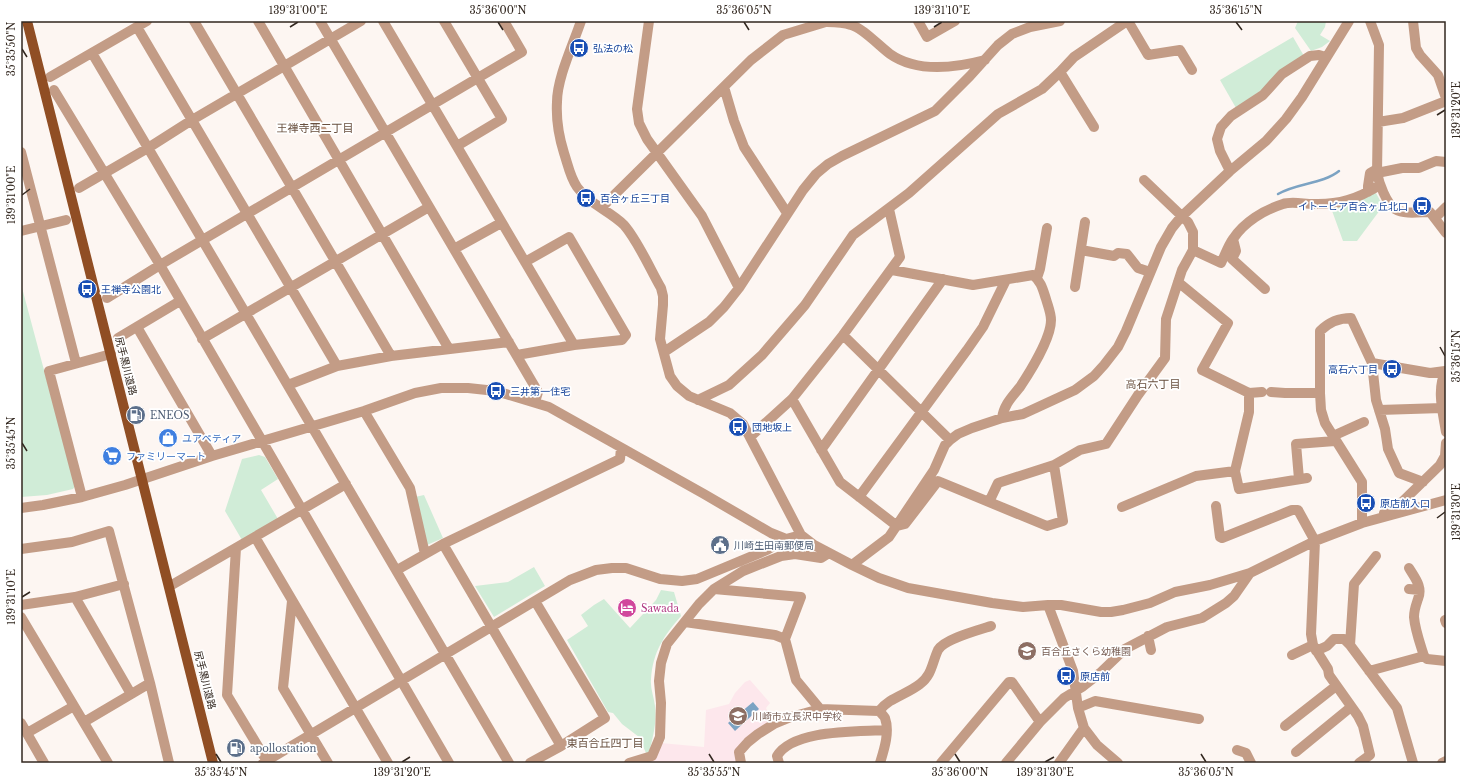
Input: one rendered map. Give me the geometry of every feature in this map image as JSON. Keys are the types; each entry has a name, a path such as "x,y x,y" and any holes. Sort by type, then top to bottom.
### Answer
{"main road":[{"name":"尻手黒川道路","path":"27,21 170,586 213,763"}],"street":[{"path":"50,77 147,21"},
{"path":"194,21 391,356"},
{"path":"258,21 450,350"},
{"path":"320,21 538,392 535,402"},
{"path":"79,188 361,21"},
{"path":"383,21 574,345"},
{"path":"444,21 502,119 457,146"},
{"path":"107,298 160,265 522,52 504,21"},
{"path":"581,21 561,80 557,101 558,129 570,172 577,187 586,198 624,226 632,237 661,288 663,305 660,339 670,376 677,386 689,396 730,413 743,424 800,535 829,553 879,578 908,588 997,604 1023,607 1048,605 1064,606 1101,612 1111,612 1150,603 1175,592 1210,585 1250,573 1315,541 1362,523 1446,500"},
{"path":"649,21 637,109 639,123 657,152 702,216 739,288"},
{"path":"601,208 751,60 783,35 828,21 842,22 852,25 891,54 917,66 950,66 969,64 985,60"},
{"path":"918,21 927,37 955,21"},
{"path":"664,352 709,322 724,307 739,288 787,213 816,174 828,164 842,156 935,111 998,45 1012,34 1030,27 1060,21"},
{"path":"698,400 729,385 762,356 804,305 853,235 909,194 998,114 1042,90 1074,57 1128,21 1148,55 1180,50 1192,70"},
{"path":"852,565 889,537 934,470 945,445 950,440 958,434 972,428 1002,418 1023,414 1042,406 1074,390 1094,376 1118,347 1161,247 1172,228 1181,217 1230,171 1266,141 1286,119 1302,97 1349,21"},
{"path":"1370,21 1380,45 1377,171 1380,185 1390,204 1396,209 1408,212 1430,212 1446,233"},
{"path":"1413,21 1416,48 1420,55 1438,75 1446,98"},
{"path":"137,27 337,366"},
{"path":"92,53 509,763"},
{"path":"1230,171 1220,151 1217,139 1221,127 1230,116 1263,95 1274,85 1282,74 1310,56 1318,55 1326,57"},
{"path":"1060,72 1094,127"},
{"path":"724,87 734,121 744,147 787,213"},
{"path":"54,90 160,265 449,763"},
{"path":"1378,122 1403,118 1446,101"},
{"path":"21,152 25,186 40,226 76,363"},
{"path":"1368,192 1370,174 1377,171 1402,168 1419,168 1436,161 1446,162"},
{"path":"989,502 998,483 1054,465 1080,450 1106,444 1138,395 1165,358 1166,319 1182,270 1193,250 1193,232 1188,222 1181,217 1144,180"},
{"path":"1193,250 1221,264 1233,239 1248,222 1264,212 1284,203 1334,204 1358,197 1380,185"},
{"path":"202,339 429,207"},
{"path":"1435,218 1446,207"},
{"path":"750,437 792,399 843,335 892,270 900,257 889,209"},
{"path":"21,231 66,220"},
{"path":"1075,287 1085,222"},
{"path":"454,249 501,223"},
{"path":"1037,278 1047,228"},
{"path":"517,355 574,345 622,340 626,335 569,237 525,262"},
{"path":"1233,239 1236,252 1232,259 1265,289"},
{"path":"1080,250 1114,256 1118,253 1127,254 1138,268 1150,272"},
{"path":"892,270 973,285 1034,275 1037,278 1041,284 1048,305 1051,319 1050,326 1037,360 1004,408 1002,418"},
{"path":"821,450 943,279"},
{"path":"859,497 983,327 1006,280"},
{"path":"1178,282 1228,323 1202,370 1249,393 1266,392 1285,394 1320,394"},
{"path":"118,338 180,301"},
{"path":"1362,523 1362,482 1324,423 1321,410 1320,332 1324,327 1342,318 1351,318 1372,363 1376,400 1388,449 1399,473 1423,482"},
{"path":"137,327 212,456"},
{"path":"843,335 950,440"},
{"path":"288,385 337,366 391,356 509,342"},
{"path":"82,497 49,371 111,354"},
{"path":"1372,363 1430,373 1446,371 1441,383 1442,408 1446,432"},
{"path":"21,508 82,497 261,441 364,411 415,393 441,388 468,388 496,391 535,402 555,410 771,534 786,539"},
{"path":"1249,393 1249,412 1235,472 1239,489 1303,479 1296,444 1334,439 1364,422"},
{"path":"792,399 840,482 897,526"},
{"path":"1379,410 1442,408"},
{"path":"364,411 410,488 425,554"},
{"path":"1376,519 1402,502 1440,465 1445,456 1446,443"},
{"path":"397,570 443,544 620,459 621,448"},
{"path":"897,526 905,524 938,481 1047,526 1063,521 1054,465"},
{"path":"1122,507 1196,476 1235,472"},
{"path":"170,586 346,484"},
{"path":"1216,506 1220,537 1222,538 1292,510 1298,510 1315,541 1311,634 1314,648 1328,669 1329,675 1358,716 1363,726 1370,755 1359,763"},
{"path":"21,549 72,542 109,531 150,683 169,763"},
{"path":"236,548 227,695 266,762 570,580 583,574 605,568 626,568 660,579 682,581 697,579 767,550 786,539 800,535"},
{"path":"255,537 388,763"},
{"path":"443,544 561,746"},
{"path":"629,763 652,756 657,747 661,725 659,681 661,663 667,644 698,604 714,589 743,571 781,556 795,554 821,558 829,553"},
{"path":"1350,645 1354,584 1376,556"},
{"path":"1409,568 1419,583 1414,590 1419,598 1415,607 1414,617 1424,656"},
{"path":"1006,763 1040,722 1064,698 1082,687 1100,673 1125,649 1167,626 1202,618 1234,596 1250,573"},
{"path":"21,605 75,597 124,584"},
{"path":"714,589 801,597 784,638 796,680 820,709"},
{"path":"75,597 131,694"},
{"path":"292,601 283,688 328,763"},
{"path":"530,763 561,746 605,718 536,601"},
{"path":"1048,605 1072,671 1078,708 1084,728 1097,745 1118,763"},
{"path":"21,617 108,763"},
{"path":"685,622 784,638"},
{"path":"879,711 885,704 914,688 927,678 932,670 939,649 943,644 974,631 991,626"},
{"path":"1148,636 1151,650"},
{"path":"1292,655 1314,648 1327,646 1334,639 1344,640 1350,645 1397,708 1413,763"},
{"path":"1369,671 1424,656 1446,662"},
{"path":"941,763 1009,682 1012,682 1040,722"},
{"path":"84,722 150,683"},
{"path":"1285,726 1336,686"},
{"path":"1078,708 1095,701 1199,719"},
{"path":"27,733 74,706"},
{"path":"1296,752 1351,707"},
{"path":"741,763 739,752 758,734 774,724 791,717 820,709 879,711 885,718 886,730 885,746 880,763"},
{"path":"21,723 44,763"},
{"path":"1060,763 1084,728"},
{"path":"779,763 777,756 781,750 800,738 816,734 886,730"},
{"path":"1237,750 1246,753 1251,763"},
{"path":"1442,763 1446,761"}],"shaded area":[{"name":"川崎市立長沢中学校","path":"750,680 770,703 766,708 772,722 765,726 737,763 650,763 661,743 704,747 706,710 729,704 735,693 745,682"}],"green space":[{"path":"1298,21 1326,21 1325,27 1320,35 1330,41 1322,47 1311,51 1295,28"},
{"path":"1293,37 1304,56 1270,84 1236,108 1220,80"},
{"path":"1376,193 1383,206 1357,241 1343,241 1331,208"},
{"path":"21,284 75,486 73,489 47,495 21,497"},
{"path":"259,455 265,457 278,479 261,490 278,519 242,540 225,511 242,459"},
{"path":"424,495 443,538 427,545 415,497"},
{"path":"534,567 545,586 494,617 475,586 508,582"},
{"path":"661,590 674,592 681,616 660,644 654,660 651,682 655,706 655,723 649,752 646,753 639,737 622,724 613,713 608,712 567,640 588,626 581,615 604,599 630,628 656,600"}],"water":[{"path":"753,702 759,709 735,731 728,723"}],"waterway":[{"path":"1278,194 1285,190 1325,179 1339,171"}],"place":[{"name":"弘法の松","path":"579,48"},
{"name":"百合ヶ丘三丁目","path":"586,198"},
{"name":"イトーピア百合ヶ丘北口","path":"1422,206"},
{"name":"王禅寺公園北","path":"87,289"},
{"name":"高石六丁目","path":"1392,369"},
{"name":"三井第一住宅","path":"496,391"},
{"name":"ENEOS","path":"136,415"},
{"name":"団地坂上","path":"738,427"},
{"name":"ユアペティア","path":"168,438"},
{"name":"ファミリーマート","path":"112,456"},
{"name":"原店前入口","path":"1366,503"},
{"name":"川崎生田南郵便局","path":"720,545"},
{"name":"Sawada","path":"627,608"},
{"name":"百合丘さくら幼稚園","path":"1027,651"},
{"name":"原店前","path":"1066,676"},
{"name":"川崎市立長沢中学校","path":"738,716"},
{"name":"apollostation","path":"236,748"}],"district":[{"name":"王禅寺西二丁目","path":"315,128"},
{"name":"高石六丁目","path":"1153,384"},
{"name":"東百合丘四丁目","path":"605,743"}]}
